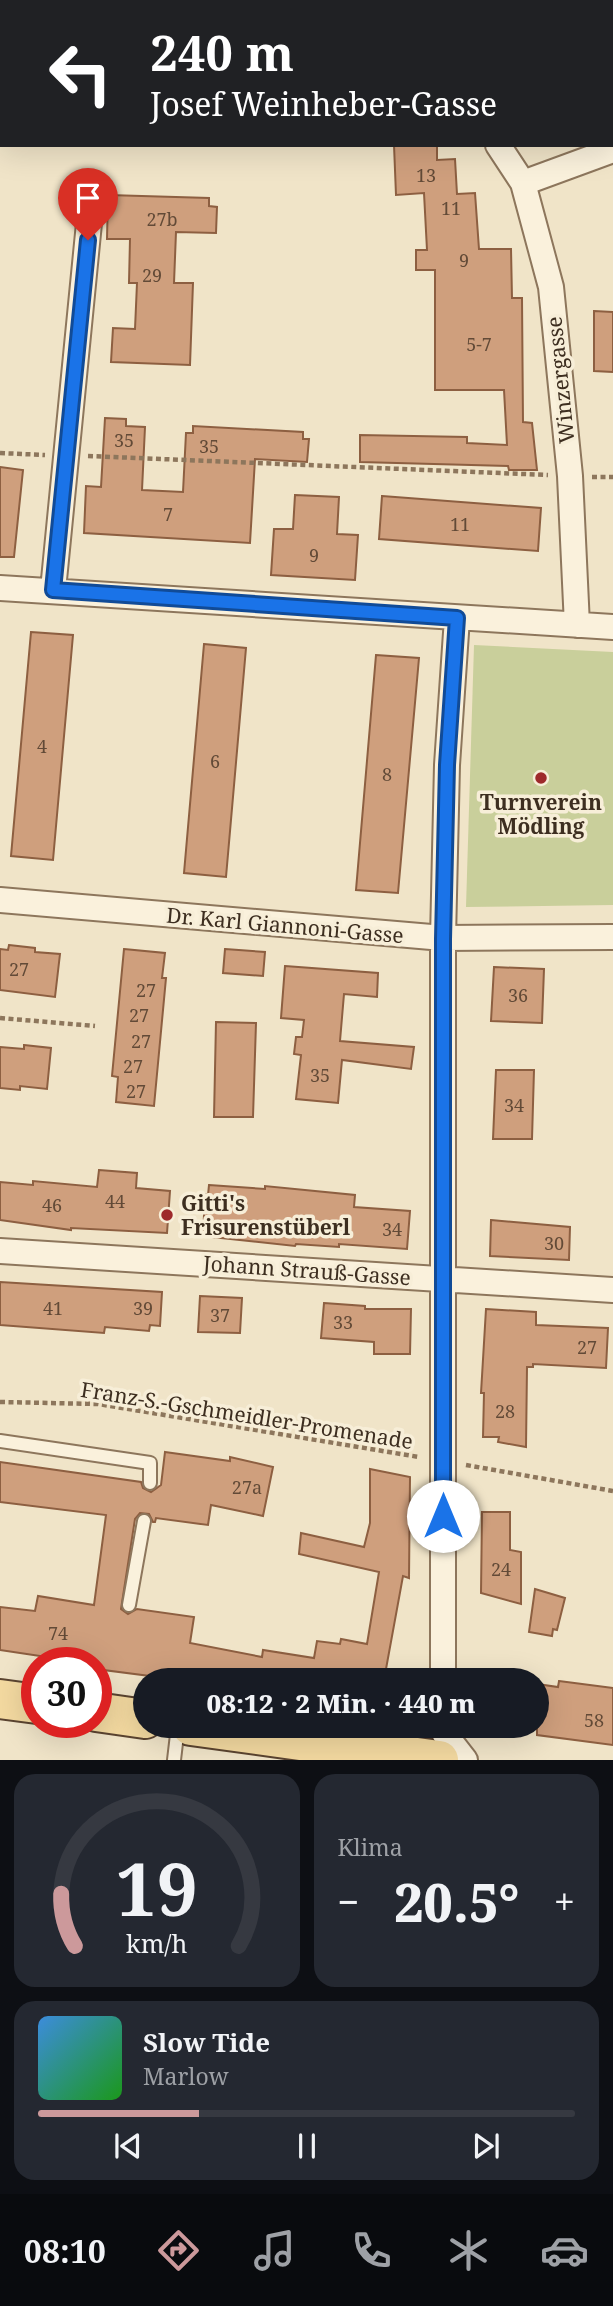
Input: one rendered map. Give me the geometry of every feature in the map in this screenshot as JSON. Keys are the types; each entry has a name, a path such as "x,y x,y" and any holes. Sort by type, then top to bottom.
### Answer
{"main road":[{"path":"0,1699 21,1702"},
{"path":"112,1714 133,1717"},
{"path":"279,1738 439,1760"}],"street":[{"name":"Winzergasse","path":"499,147 523,183 551,287 570,476 577,625"},
{"path":"523,183 613,150"},
{"path":"53,590 90,213"},
{"path":"0,588 613,627"},
{"path":"443,1668 443,939 447,765 457,618"},
{"name":"Dr. Karl Giannoni-Gasse","path":"0,900 443,939 613,937"},
{"name":"Johann Strauß-Gasse","path":"0,1251 613,1290"},
{"path":"447,1738 465,1760"}],"lane":[{"path":"0,1441 150,1463 150,1483"},
{"path":"129,1605 145,1521"},
{"path":"174,1760 177,1738"}],"path":[{"path":"0,453 613,477"},
{"path":"0,1018 95,1026"},
{"name":"Franz-S.-Gschmeidler-Promenade","path":"0,1402 98,1404 613,1491"}],"green space":[{"name":"Turnverein Mödling","path":"474,645 613,652 613,905 466,907"}],"building":[{"path":"394,147 437,147 437,160 455,159 457,194 475,193 479,249 511,249 512,298 522,298 523,422 532,423 537,470 509,470 508,466 360,462 360,435 467,437 467,443 507,445 504,390 435,390 435,270 416,270 416,250 427,250 424,193 396,195"},
{"path":"108,195 209,198 209,206 217,207 216,233 176,232 174,283 193,283 190,365 111,362 113,328 135,329 137,283 129,283 130,239 107,239"},
{"path":"594,311 613,312 613,372 594,371"},
{"path":"105,418 126,419 126,426 145,427 142,490 183,492 186,433 193,433 193,426 303,432 303,439 309,439 307,462 255,459 250,543 84,533 86,486 101,487"},
{"path":"0,467 23,470 14,557 0,557"},
{"path":"295,495 339,497 337,534 358,535 355,580 271,575 274,529 293,529"},
{"path":"382,496 541,508 538,551 379,539"},
{"path":"31,632 73,635 53,860 11,856"},
{"path":"204,644 246,648 226,877 184,873"},
{"path":"376,655 419,658 398,893 356,890"},
{"path":"9,945 35,948 35,952 60,954 55,997 0,990 0,949 8,950"},
{"path":"124,949 165,953 162,978 166,978 154,1106 116,1102 118,1077 112,1076"},
{"path":"225,949 265,952 263,976 223,973"},
{"path":"285,966 378,973 377,997 344,994 340,1041 414,1047 411,1069 342,1060 338,1103 296,1099 301,1055 294,1054 296,1037 302,1037 304,1020 281,1018"},
{"path":"494,967 544,969 542,1023 491,1021"},
{"path":"216,1022 256,1023 253,1117 214,1117"},
{"path":"24,1045 51,1048 47,1089 20,1086 20,1090 0,1088 0,1047 24,1049"},
{"path":"496,1070 534,1070 532,1139 493,1139"},
{"path":"99,1170 137,1173 136,1188 170,1191 167,1233 71,1230 0,1220 0,1182 33,1185 33,1181 97,1187"},
{"path":"209,1185 265,1189 265,1186 355,1195 354,1207 410,1211 407,1249 339,1244 339,1247 295,1246 203,1236 205,1194 208,1195"},
{"path":"491,1220 570,1227 569,1260 490,1256"},
{"path":"0,1282 162,1292 160,1326 150,1325 149,1331 105,1327 104,1333 0,1325"},
{"path":"200,1296 242,1298 240,1333 198,1332"},
{"path":"324,1303 365,1306 365,1309 411,1309 410,1354 374,1354 374,1342 321,1338"},
{"path":"486,1309 536,1312 536,1325 608,1328 606,1368 533,1364 533,1367 527,1367 526,1447 498,1442 499,1437 483,1437 484,1393 481,1393"},
{"path":"165,1452 230,1461 230,1457 273,1467 263,1516 211,1505 208,1525 156,1518 153,1522 149,1514 140,1513 135,1519 121,1609 128,1614 137,1609 194,1617 190,1643 262,1657 263,1650 314,1658 317,1641 340,1644 341,1639 367,1644 379,1572 299,1554 301,1533 364,1547 370,1523 370,1469 410,1477 409,1578 403,1576 386,1668 133,1668 133,1674 112,1671 112,1647 21,1647 21,1653 0,1650 0,1607 35,1611 38,1596 94,1605 106,1515 0,1502 0,1462 141,1482 143,1488 151,1492 161,1485"},
{"path":"482,1512 510,1512 510,1550 521,1552 521,1604 481,1593"},
{"path":"535,1589 565,1598 557,1630 553,1629 552,1636 529,1632"},
{"path":"559,1681 613,1688 613,1745 549,1737 549,1686 558,1687"}],"place":[{"name":"Turnverein Mödling","path":"541,778"},
{"name":"Gitti's Frisurenstüberl","path":"167,1215"}],"route":[{"path":"88,240 53,590 457,618 447,765 443,939 443,1516"}]}
